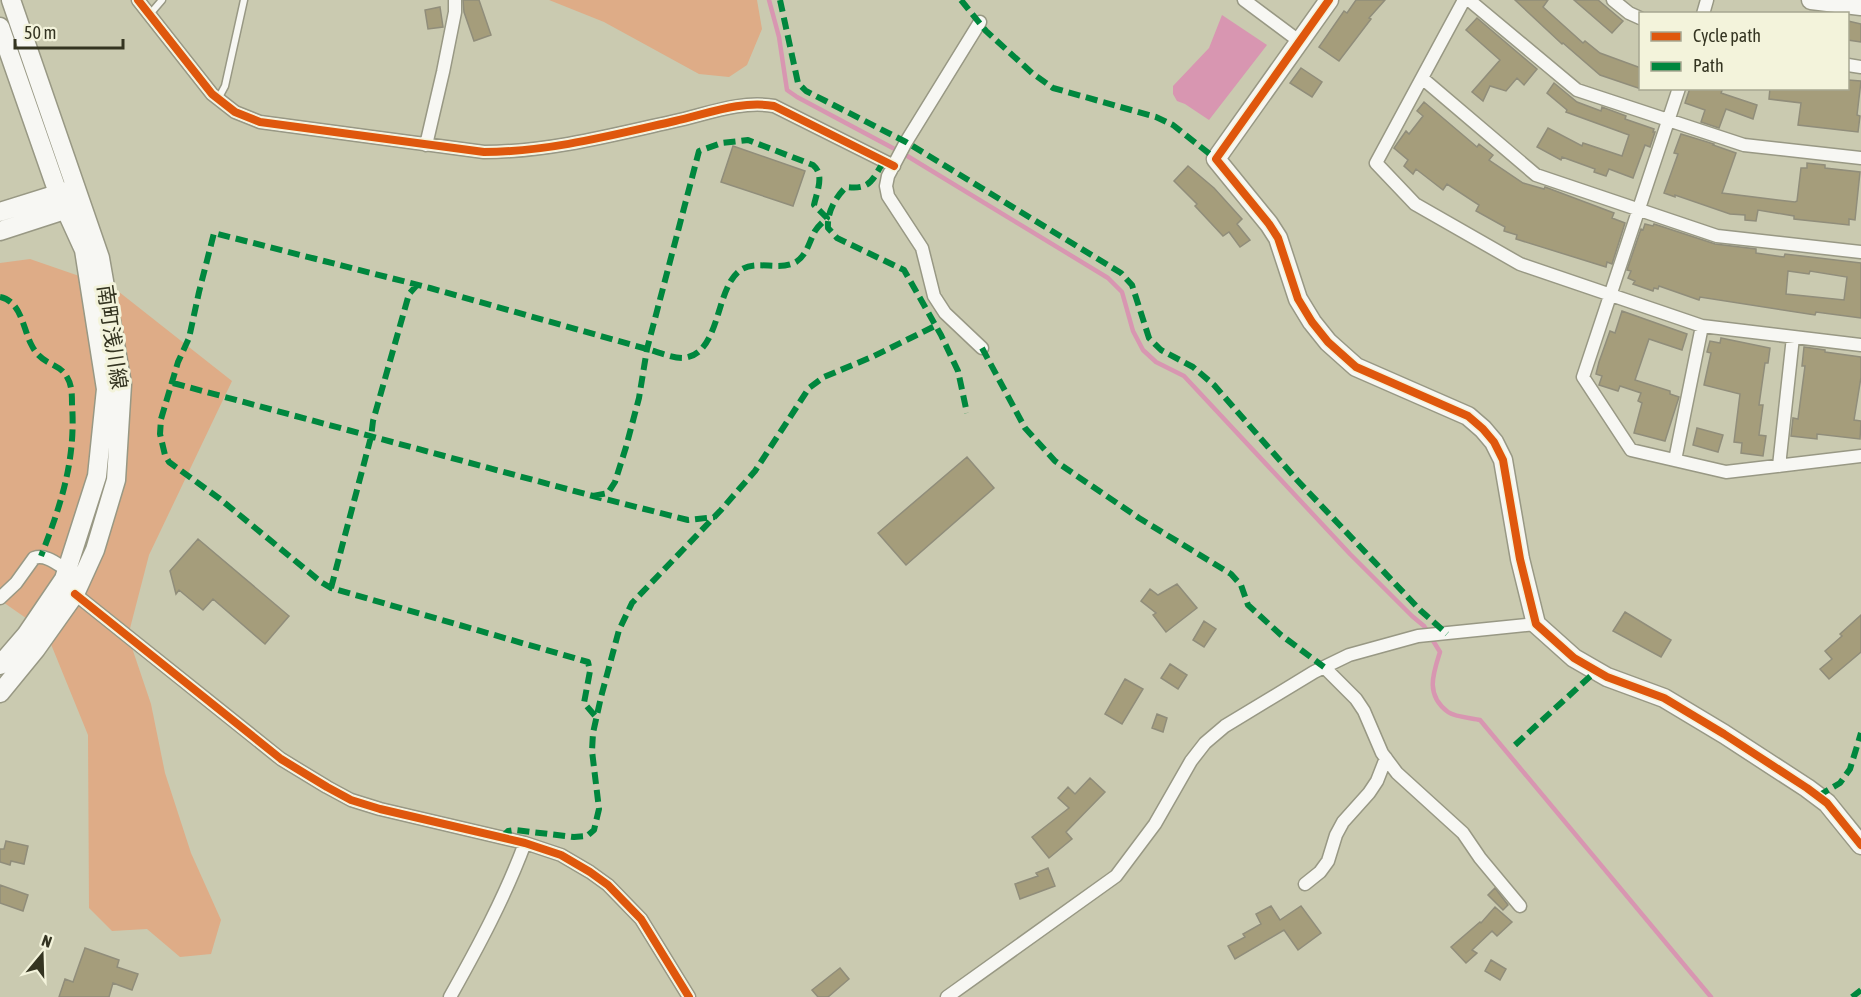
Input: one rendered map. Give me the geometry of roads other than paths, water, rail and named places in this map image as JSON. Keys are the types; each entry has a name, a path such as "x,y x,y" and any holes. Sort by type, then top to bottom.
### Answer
{"street":[{"name":"南町浅川線","path":"0,666 26,635 64,579 97,476 106,388 84,250 11,0"},
{"path":"138,0 218,99 235,111 260,122 484,152 530,150 630,131 743,105 764,104 774,106 894,166"},
{"path":"426,145 449,42 455,0"},
{"path":"1244,0 1299,41"},
{"path":"1329,0 1216,159 1278,238 1298,298 1312,322 1328,342 1356,367 1468,416 1494,442 1503,460 1520,559 1536,624 1574,658 1607,677 1664,698 1725,734 1807,788 1827,803 1861,845"},
{"path":"1464,0 1376,163 1415,204 1520,264 1702,326 1861,345"},
{"path":"1469,0 1578,90 1744,145 1861,158"},
{"path":"1613,0 1629,14 1639,17"},
{"path":"1811,0 1861,6"},
{"path":"980,22 906,142 888,176 886,186 888,196 922,248 934,296 945,312 982,348"},
{"name":"南町浅川線","path":"0,27 70,199 100,258 122,384 116,480 95,550 75,594 36,649 0,693"},
{"path":"1422,78 1536,174 1717,236 1861,252"},
{"path":"1677,90 1583,376 1631,450 1726,472 1861,456"},
{"path":"0,212 70,199"},
{"path":"0,231 70,199"},
{"path":"1675,460 1702,326"},
{"path":"1779,466 1792,337"},
{"path":"0,598 16,583 35,557 43,557 67,570"},
{"path":"75,594 281,759 351,800 525,843 561,855 590,872 608,885 641,919 689,997"},
{"path":"947,997 1116,876 1155,824 1191,761 1205,743 1226,726 1324,667 1349,655 1418,636 1536,624"},
{"path":"1324,667 1356,699 1386,758 1408,784 1464,833 1480,858 1520,906"},
{"path":"1305,884 1320,872 1328,861 1339,829 1377,782 1386,758"},
{"path":"450,997 491,920 525,843"}],"lane":[{"path":"150,14 162,0"},
{"path":"218,99 225,86 244,0"}],"waterway":[{"path":"769,0 779,37 787,90 904,154 1108,278 1122,292 1133,331 1143,350 1156,362 1184,376 1350,554 1424,626 1440,652 1433,676 1436,699 1448,712 1480,720 1711,997"}]}
